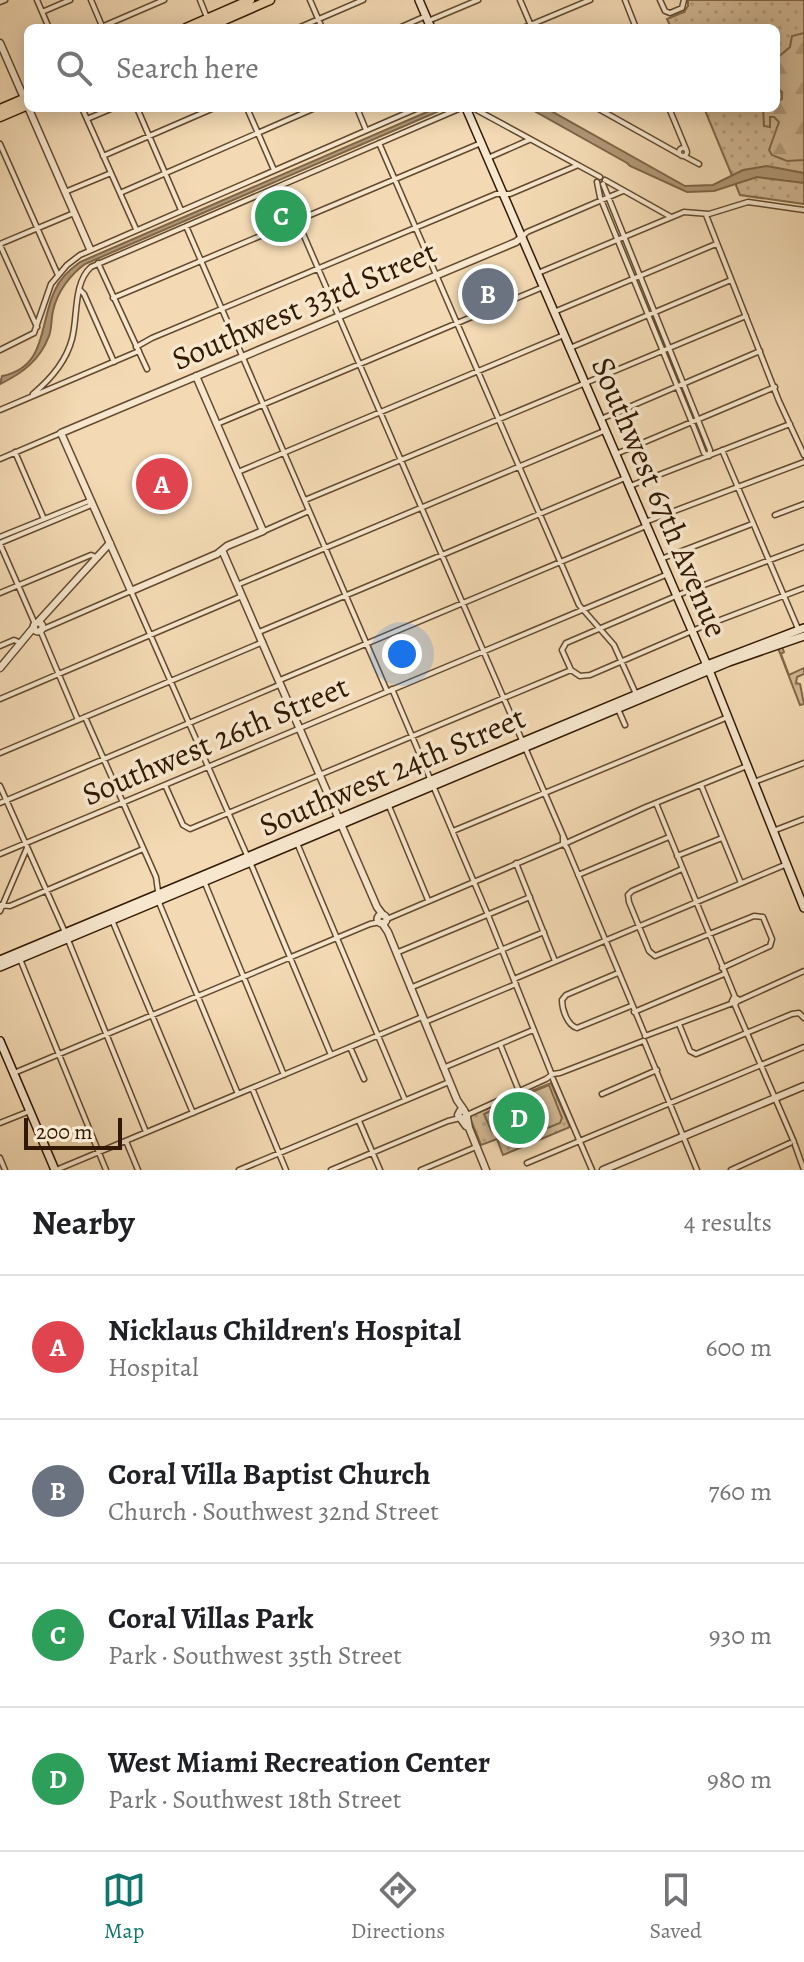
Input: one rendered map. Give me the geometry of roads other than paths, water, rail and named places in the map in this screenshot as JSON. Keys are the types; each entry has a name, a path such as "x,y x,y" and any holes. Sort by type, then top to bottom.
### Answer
{"main road":[{"path":"211,24 250,0"},
{"path":"211,24 270,0"},
{"path":"419,0 429,22"},
{"path":"0,109 24,103"},
{"path":"0,117 24,104"},
{"name":"Southwest 67th Avenue","path":"466,112 708,668 804,908"},
{"name":"Southwest 24th Street","path":"0,967 18,956 637,697 802,633"},
{"name":"Southwest 24th Street","path":"0,960 18,956"},
{"path":"0,1041 56,1170"}],"street":[{"path":"37,0 47,24"},
{"path":"42,12 70,0"},
{"path":"91,0 100,24"},
{"path":"111,24 164,0"},
{"path":"200,0 209,24"},
{"path":"310,0 320,24"},
{"path":"307,24 363,0"},
{"path":"429,22 478,0"},
{"path":"520,0 530,24"},
{"path":"536,24 590,0"},
{"path":"625,0 634,24"},
{"path":"660,0 667,13 678,10 684,2"},
{"path":"0,43 24,95"},
{"path":"31,112 90,249"},
{"path":"84,112 136,229"},
{"path":"87,119 104,112"},
{"path":"139,112 181,210"},
{"path":"103,156 205,112"},
{"path":"249,112 274,170"},
{"path":"120,193 306,112"},
{"path":"359,112 366,130"},
{"path":"1,348 29,337 37,327 44,298 71,260 90,249 409,112"},
{"path":"33,394 55,373 68,350 85,274 98,263 454,112"},
{"path":"479,112 671,217"},
{"path":"605,112 681,151 699,164"},
{"path":"671,112 683,141 681,151"},
{"path":"473,125 477,116 484,115"},
{"path":"488,158 529,140"},
{"path":"379,143 582,610 614,645 637,697"},
{"path":"113,298 481,143"},
{"path":"0,144 58,275"},
{"path":"0,410 114,362 222,309 318,268 496,194 510,194 576,166"},
{"path":"65,192 111,173"},
{"path":"601,181 604,199 665,350 710,450 709,456"},
{"path":"282,185 525,744 698,1169"},
{"name":"Southwest 33rd Street","path":"0,459 516,242 527,232 623,191"},
{"path":"538,273 689,211 706,215 748,202 804,210"},
{"path":"37,327 0,244 74,213"},
{"path":"706,215 803,453"},
{"path":"186,226 367,644 433,783 592,1170"},
{"path":"554,312 716,244"},
{"path":"98,263 147,369"},
{"path":"570,348 731,280"},
{"path":"217,424 543,287"},
{"path":"80,290 114,362"},
{"path":"305,500 746,316"},
{"path":"238,472 564,335"},
{"path":"601,419 760,351"},
{"path":"196,376 263,531"},
{"path":"616,454 775,387"},
{"path":"259,632 540,515 790,424"},
{"path":"237,585 606,430"},
{"path":"61,433 249,860 331,1055"},
{"path":"722,450 802,633"},
{"path":"15,452 44,519"},
{"path":"0,803 646,524 804,462"},
{"path":"0,537 87,500 92,502"},
{"path":"78,720 0,544 92,502"},
{"path":"775,515 804,504"},
{"path":"0,668 27,636 38,628 131,591 309,511"},
{"path":"661,559 752,524"},
{"path":"38,628 46,614 110,543"},
{"path":"804,547 600,628 563,645 562,652 571,670 585,676 804,588"},
{"path":"222,550 342,821 486,1170"},
{"path":"0,593 91,555 96,557"},
{"name":"Southwest 26th Street","path":"0,854 26,846 668,574"},
{"path":"0,699 242,596"},
{"path":"0,646 14,640 21,643"},
{"path":"0,753 263,642"},
{"path":"165,785 187,829 571,670"},
{"path":"617,706 625,725"},
{"path":"85,717 157,881 160,897 238,1094"},
{"path":"452,831 728,717"},
{"path":"754,782 804,763"},
{"path":"14,1073 747,766"},
{"path":"701,785 741,883"},
{"path":"0,786 66,936 146,1132"},
{"path":"387,802 428,900"},
{"path":"656,804 804,1170"},
{"path":"773,831 804,819"},
{"path":"578,875 669,837"},
{"path":"677,856 722,838"},
{"path":"295,840 405,1100"},
{"path":"1,908 26,846"},
{"path":"1,908 143,849"},
{"path":"516,863 555,961"},
{"path":"56,1170 515,981 555,961 787,864"},
{"path":"682,869 628,895 639,926 653,955 662,955 760,915 765,919 771,945 722,968"},
{"path":"203,879 284,1075"},
{"path":"396,953 530,897"},
{"path":"111,917 193,1113"},
{"path":"410,988 544,932"},
{"path":"18,956 106,1170"},
{"path":"331,1170 804,971"},
{"path":"618,973 566,995 562,999 563,1006 574,1027 581,1027 631,1006"},
{"path":"634,1012 724,974"},
{"path":"679,1024 693,1053 699,1054 799,1013 804,1018"},
{"path":"443,1068 534,1029"},
{"path":"500,1044 519,1091"},
{"path":"350,1047 364,1079"},
{"path":"527,1163 804,1047"},
{"path":"602,1094 657,1070"},
{"path":"239,1170 449,1082"},
{"path":"603,1170 804,1086"},
{"path":"252,1088 286,1170"},
{"path":"0,1123 30,1111"},
{"path":"359,1120 380,1170"},
{"path":"126,1141 138,1170"},
{"path":"731,1170 793,1144"},
{"path":"421,1170 476,1147"},
{"path":"0,1158 5,1170"}],"place":[{"name":"Coral Villas Park","path":"281,216"},
{"name":"Coral Villa Baptist Church","path":"488,294"},
{"name":"Nicklaus Children's Hospital","path":"162,484"},
{"name":"West Miami Recreation Center","path":"519,1118"}]}
